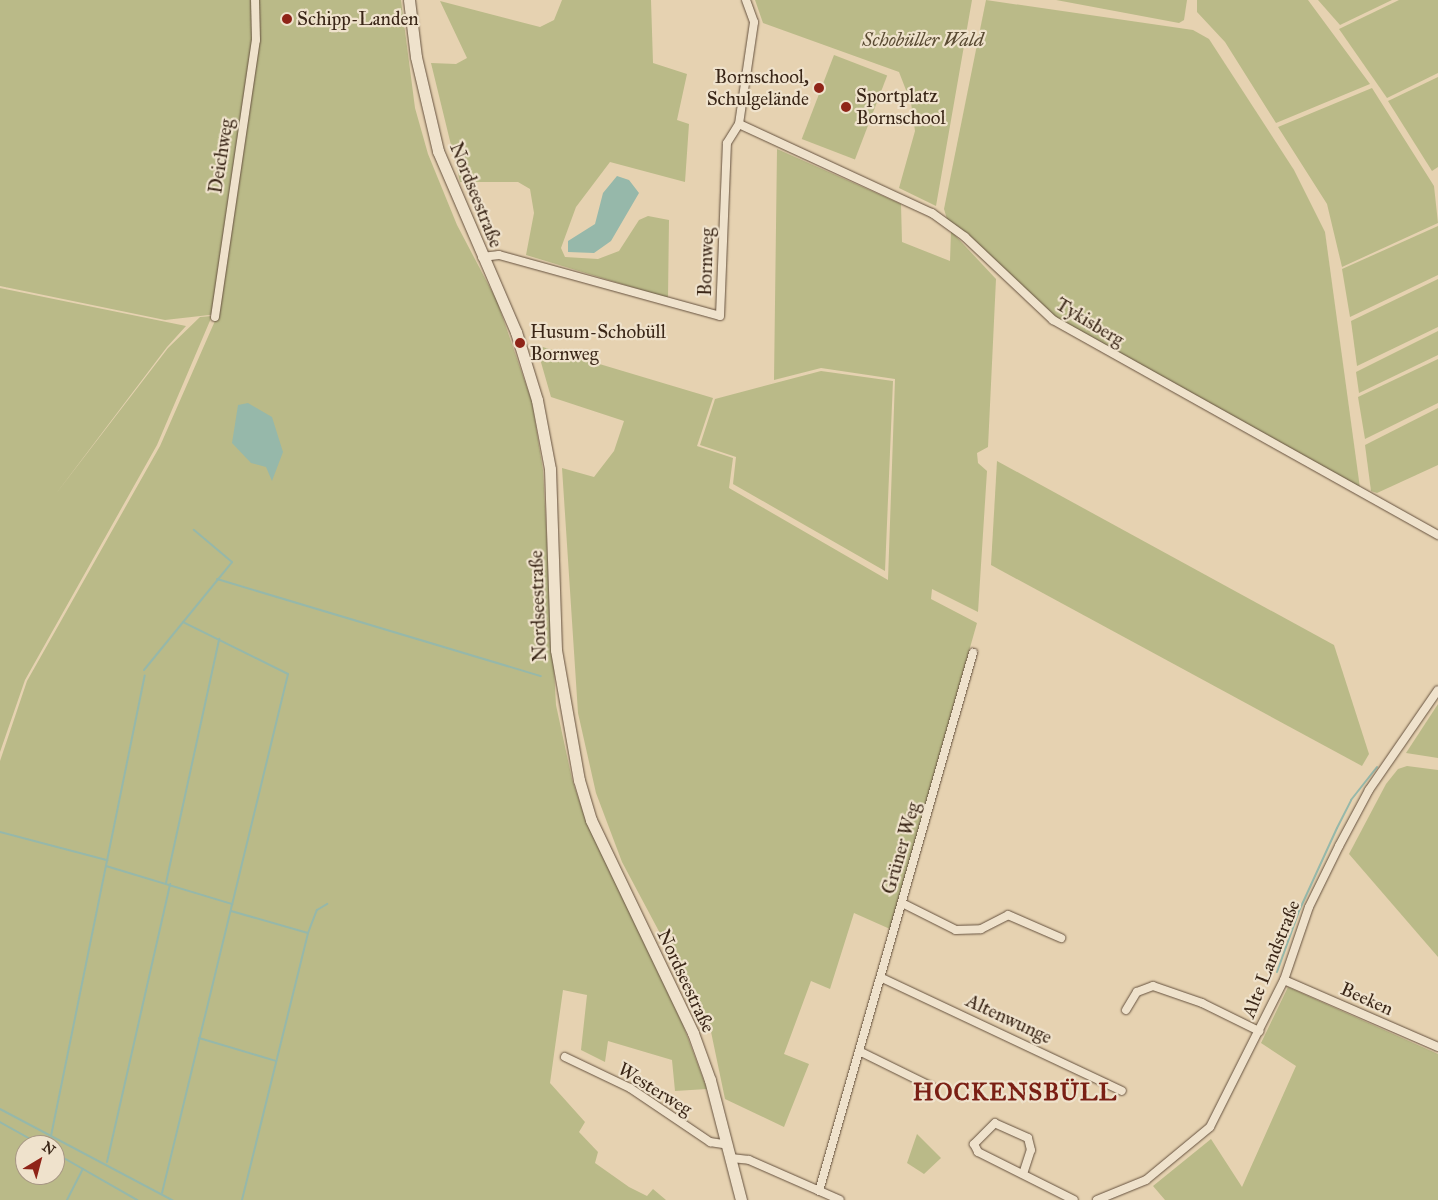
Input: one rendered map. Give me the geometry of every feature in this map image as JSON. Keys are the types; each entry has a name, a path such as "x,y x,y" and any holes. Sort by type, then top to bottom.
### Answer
{"main road":[{"name":"Nordseestraße","path":"409,0 431,127 482,257 520,343 543,430 550,469 556,650 579,780 595,828 693,1033 728,1145 741,1200"}],"street":[{"name":"Deichweg","path":"215,317 256,40 255,0"},
{"name":"Bornweg","path":"482,257 500,255 720,316 727,143 739,124 754,22 746,0"},
{"name":"Tykisberg","path":"739,124 932,213 965,237 1053,320 1438,535"},
{"name":"Grüner Weg","path":"819,1191 861,1052 973,653"},
{"name":"Alte Landstraße","path":"1097,1200 1146,1180 1210,1127 1284,980 1309,907 1338,846 1370,790 1438,690"},
{"path":"902,903 956,930 981,929 1008,915 1061,938"},
{"name":"Altenwunge","path":"882,978 1122,1091"},
{"name":"Beeken","path":"1284,980 1438,1047"},
{"path":"1126,1010 1137,992 1153,986 1202,1003 1259,1031"},
{"path":"861,1052 932,1087"},
{"name":"Westerweg","path":"565,1057 630,1088 710,1142 728,1145"},
{"path":"1024,1174 1031,1150 1028,1138 995,1123 974,1144 978,1152 1074,1200"},
{"path":"731,1158 749,1160 840,1200"}],"green space":[{"path":"0,0 401,0 415,108 428,154 457,225 497,301 532,402 543,470 556,705 572,779 587,824 683,1025 707,1089 675,1091 672,1060 608,1041 605,1062 581,1050 587,995 563,990 550,1083 585,1122 579,1132 598,1152 595,1163 629,1187 647,1196 653,1189 666,1200 0,1200 0,761 27,681 160,446 218,314 165,320 0,286"},
{"path":"562,0 651,0 653,63 687,74 677,120 689,124 685,182 610,162 576,207 561,248 565,257 598,259 619,251 639,220 648,216 669,220 668,298 526,255 534,213 530,189 518,182 460,182 431,63 456,64 467,58 440,1 540,27 554,20"},
{"name":"Schobüller Wald","path":"755,0 972,0 936,206 899,188 915,131 911,103 899,72 763,23"},
{"path":"986,0 1193,30 1209,39 1294,170 1325,232 1360,488 1057,320 947,219 944,209"},
{"path":"1056,0 1187,0 1184,20 1179,23"},
{"path":"1197,0 1308,0 1370,84 1276,123 1225,42 1197,12"},
{"path":"1318,0 1392,0 1340,25"},
{"path":"1399,0 1438,0 1438,73 1387,98 1339,29"},
{"name":"Sportplatz Bornschool","path":"834,55 887,75 855,159 802,139"},
{"path":"1438,77 1438,167 1432,171 1388,101"},
{"path":"1372,88 1434,186 1438,223 1342,267 1327,204 1278,127"},
{"path":"777,149 901,204 902,242 950,261 951,231 996,279 988,447 977,453 978,463 987,471 978,612 932,589 931,599 977,623 890,929 854,913 830,989 811,981 784,1054 809,1064 784,1127 725,1099 710,1027 622,862 596,793 578,713 562,468 594,477 614,451 624,421 551,397 536,345 713,398 697,446 733,458 729,488 888,580 895,379 821,368 774,380"},
{"path":"1438,226 1438,275 1350,317 1342,269"},
{"path":"1438,279 1438,327 1357,366 1351,321"},
{"path":"0,288 186,326 167,347 55,495 168,348 200,317 212,316 157,445 25,680 0,752"},
{"path":"1438,331 1438,355 1359,393 1356,372"},
{"path":"1438,359 1438,403 1365,439 1358,397"},
{"path":"821,371 893,381 885,571 733,484 736,457 700,445 715,399"},
{"path":"1438,408 1438,465 1377,493 1371,491 1365,445"},
{"path":"997,461 1334,645 1369,754 1362,766 991,565"},
{"path":"1438,704 1438,758 1406,753"},
{"path":"1407,766 1438,770 1438,957 1349,854 1386,784 1398,769"},
{"path":"1288,987 1438,1054 1438,1200 1165,1200 1153,1186 1211,1139 1242,1187 1296,1066 1261,1043"},
{"path":"917,1134 941,1158 924,1174 907,1163"}],"shaded area":[{"path":"617,176 629,180 639,193 611,241 594,253 568,252 568,241 595,224 603,193"},
{"path":"248,403 272,417 283,452 272,481 266,467 251,463 232,443 238,405"}],"waterway":[{"path":"144,670 232,562 194,530"},
{"path":"217,579 541,676"},
{"path":"162,1193 288,674 183,622"},
{"path":"166,883 219,639"},
{"path":"51,1135 145,676"},
{"path":"1277,972 1299,911 1337,828 1351,800 1377,767"},
{"path":"0,832 107,860"},
{"path":"106,866 232,904"},
{"path":"107,1162 170,884"},
{"path":"242,1200 308,933 317,910 327,904"},
{"path":"231,911 308,933"},
{"path":"199,1038 276,1061"},
{"path":"0,1109 172,1200"},
{"path":"0,1122 23,1135"},
{"path":"65,1159 137,1200"},
{"path":"67,1200 83,1169"}],"place":[{"name":"Schipp-Landen","path":"287,19"},
{"name":"Bornschool, Schulgelände","path":"819,88"},
{"name":"Sportplatz Bornschool","path":"846,107"},
{"name":"Husum-Schobüll Bornweg","path":"520,343"}],"district":[{"name":"HOCKENSBÜLL","path":"1015,1093"}]}
